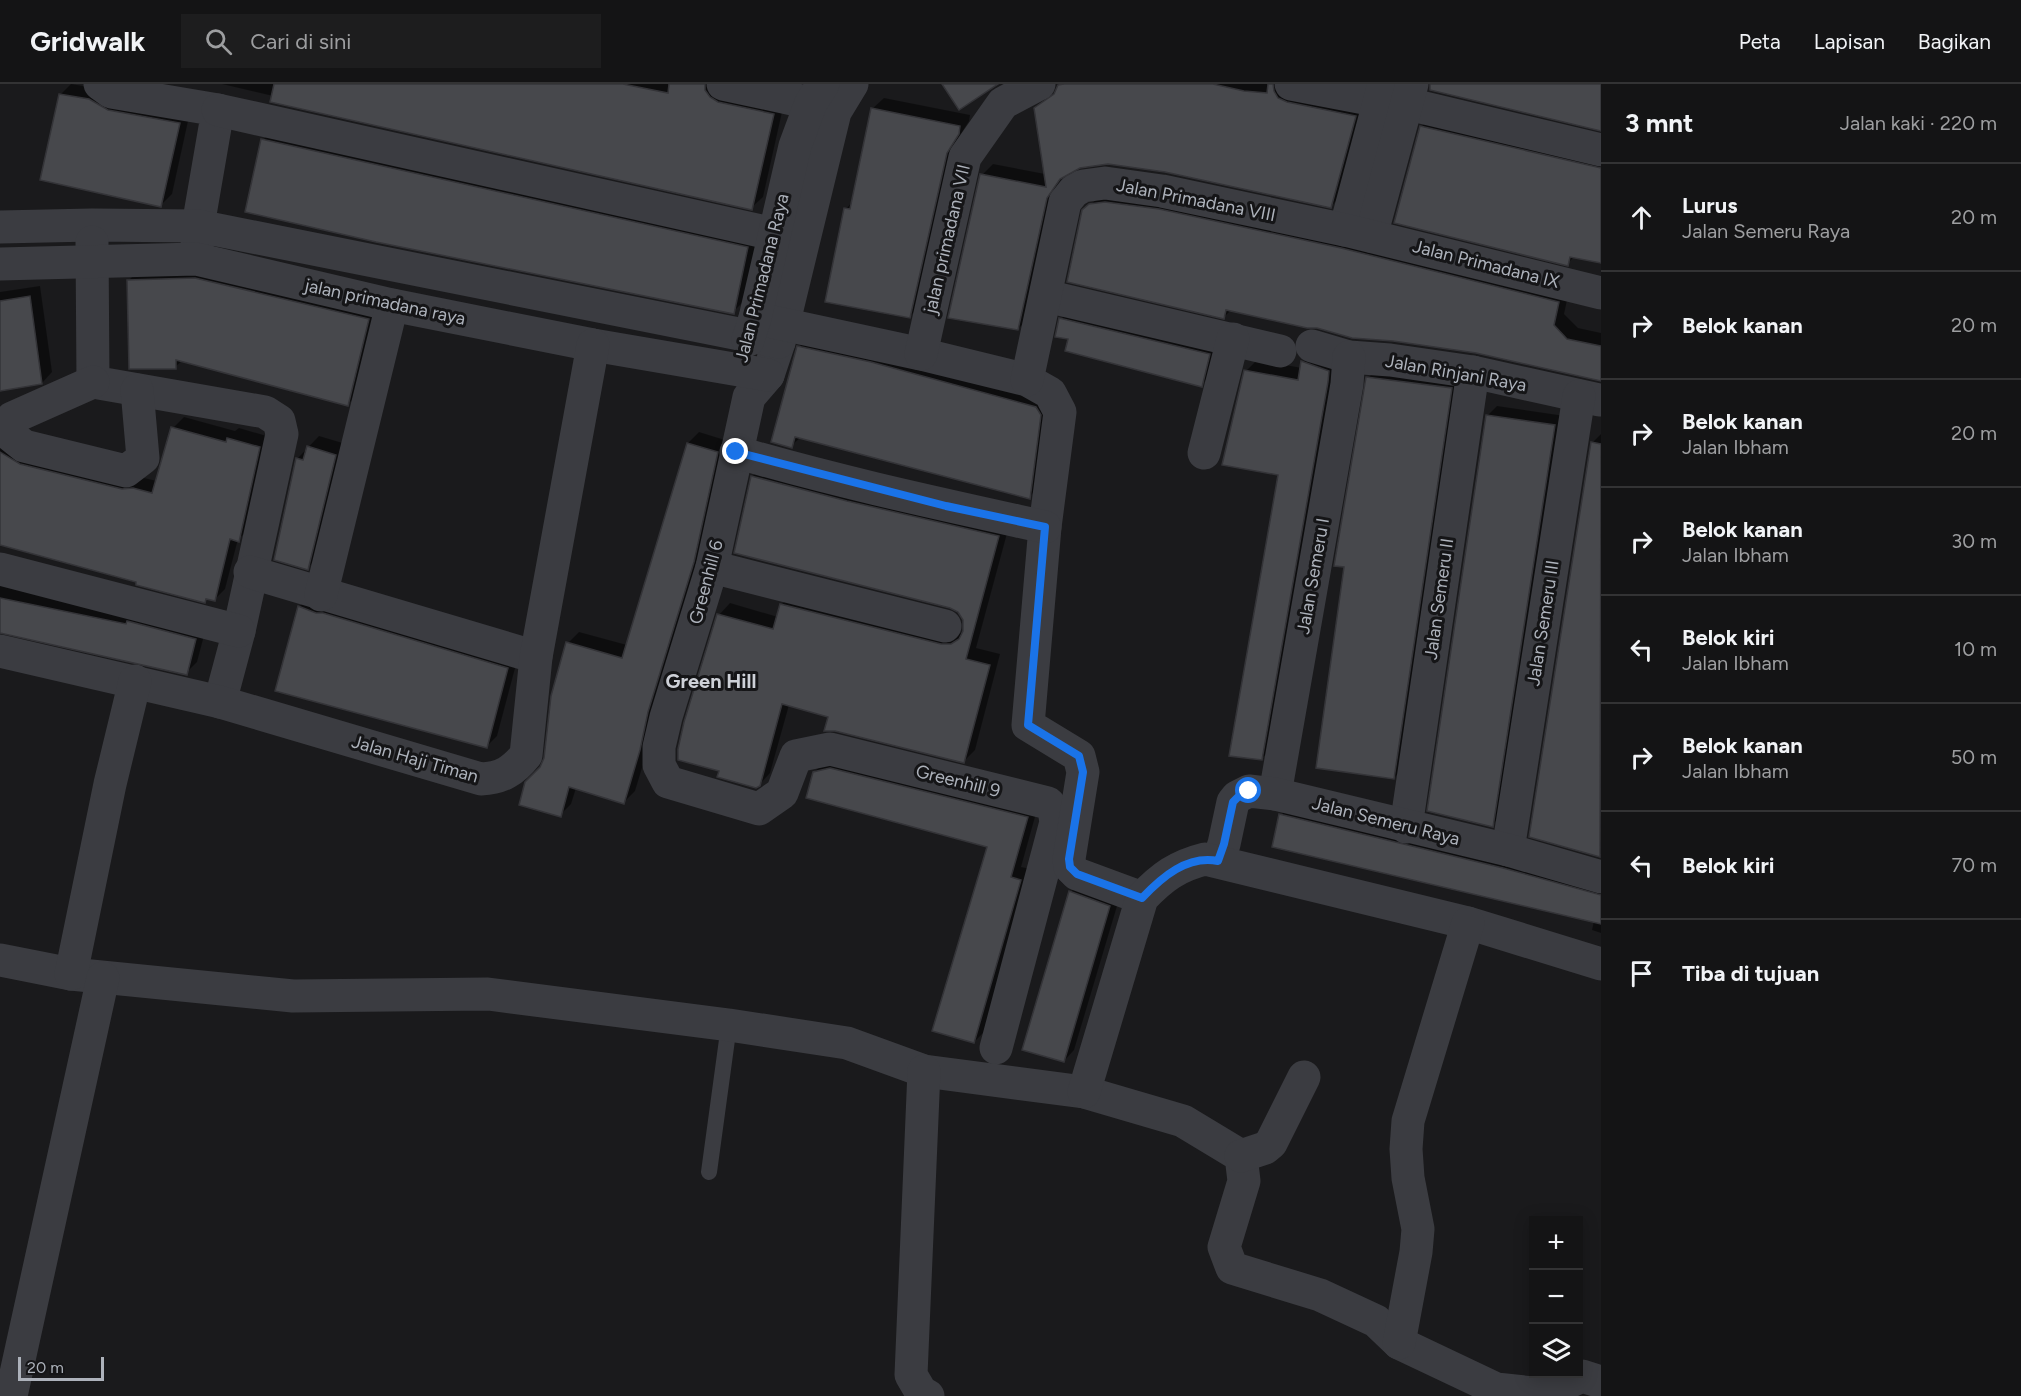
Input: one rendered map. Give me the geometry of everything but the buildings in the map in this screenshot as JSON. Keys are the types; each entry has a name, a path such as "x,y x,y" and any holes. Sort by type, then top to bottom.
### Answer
{"street":[{"path":"100,84 111,92 218,110 774,234"},
{"path":"723,84 817,94"},
{"name":"Jalan Primadana Raya","path":"752,380 835,112 852,84"},
{"name":"jalan primadana VII","path":"921,354 965,157 1003,103 1039,84"},
{"path":"1291,84 1396,93 1601,150"},
{"path":"1358,233 1396,93"},
{"name":"Jalan Primadana Raya","path":"767,330 774,234 795,146 817,94"},
{"path":"196,259 198,226 218,110"},
{"name":"Jalan Primadana VIII","path":"1027,380 1065,202 1074,191 1083,186 1105,183 1162,191 1358,233"},
{"path":"92,225 93,382"},
{"path":"0,227 198,226 767,330 921,354 1027,380 1050,393 1060,412 1045,527 1028,725 1079,756 1083,772 1069,859 1070,867 1077,874 1142,898"},
{"name":"Jalan Primadana IX","path":"1358,233 1601,293"},
{"name":"jalan primadana raya","path":"0,264 196,259 392,305 593,345 752,380"},
{"path":"1046,296 1280,351"},
{"path":"321,595 392,305"},
{"path":"1204,453 1233,339"},
{"name":"Jalan Haji Timan","path":"0,651 220,702 481,779 494,779 506,775 526,754 536,657 593,345"},
{"name":"Jalan Rinjani Raya","path":"1312,346 1349,357 1390,360 1473,372 1590,398"},
{"name":"Jalan Semeru I","path":"1275,794 1347,384 1349,357"},
{"name":"Jalan Semeru II","path":"1406,827 1473,372"},
{"name":"Greenhill 6","path":"659,765 659,747 666,717 712,567 752,380"},
{"path":"137,390 143,458 126,471 24,446 5,431 12,418 93,382 265,412 279,421 282,435 250,572 239,631 220,702"},
{"name":"Jalan Semeru III","path":"1508,850 1590,398"},
{"path":"736,452 946,506 1045,527"},
{"path":"712,567 945,626"},
{"path":"0,569 239,631"},
{"path":"250,572 321,595 536,657"},
{"path":"71,974 110,784 135,681"},
{"name":"Greenhill 9","path":"659,765 668,782 759,809 782,793 796,756 830,749 1048,803 1054,810 1056,822 996,1048"},
{"name":"Jalan Semeru Raya","path":"1218,861 1233,802 1237,797 1249,791 1275,794 1508,850 1601,877"},
{"path":"1083,1092 1142,898 1160,879 1186,864 1205,859 1468,923 1601,964"},
{"path":"1400,1343 1418,1229 1408,1178 1406,1149 1408,1121 1468,923"},
{"path":"0,960 103,978 293,996 488,994 729,1025 847,1043 924,1071 1083,1092 1183,1121 1241,1156 1265,1148 1271,1143 1304,1077"},
{"path":"10,1396 103,978"},
{"path":"924,1071 911,1375 921,1392 928,1396"},
{"path":"1241,1156 1244,1181 1224,1247 1232,1268 1320,1295 1376,1321 1400,1343 1496,1389 1543,1394 1582,1376 1601,1382"}],"lane":[{"path":"709,1172 729,1025"}],"district":[{"name":"Green Hill","path":"711,681"}],"route":[{"path":"736,452 946,506 1045,527 1028,725 1079,756 1083,772 1069,859 1070,867 1077,874 1142,898 1160,879 1186,864 1205,859 1218,861 1233,802 1242,793 1249,791"}]}
